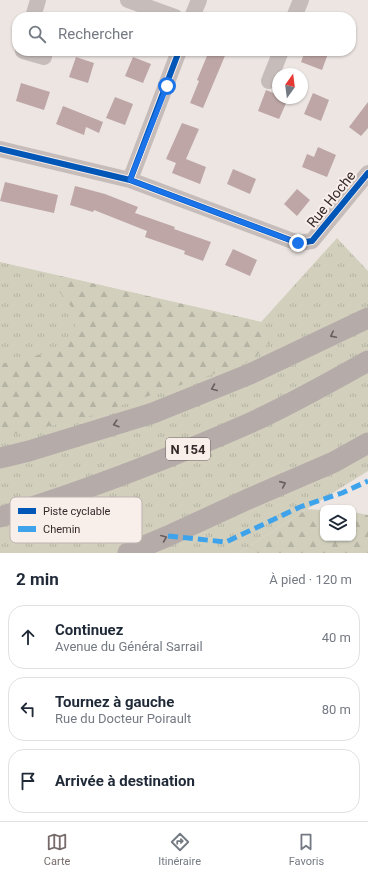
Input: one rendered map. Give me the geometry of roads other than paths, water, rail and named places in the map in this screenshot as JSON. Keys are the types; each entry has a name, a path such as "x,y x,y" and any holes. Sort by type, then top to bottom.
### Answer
{"main road":[{"path":"0,458 30,451 153,413 250,374 368,318"},
{"name":"N 154","path":"64,497 152,463 251,422 368,361"},
{"name":"N 154","path":"86,497 228,441 368,371"},
{"path":"128,553 334,462 368,443"},
{"name":"N 154","path":"0,517 10,514"},
{"name":"N 154","path":"0,525 10,522"}],"street":[{"path":"34,12 38,0"},
{"path":"128,0 161,12"},
{"path":"194,12 199,0"},
{"path":"296,12 301,0"},
{"path":"0,149 130,180 177,56"},
{"path":"269,81 279,56"},
{"name":"Rue Hoche","path":"130,180 298,243 312,241 368,173"}]}
